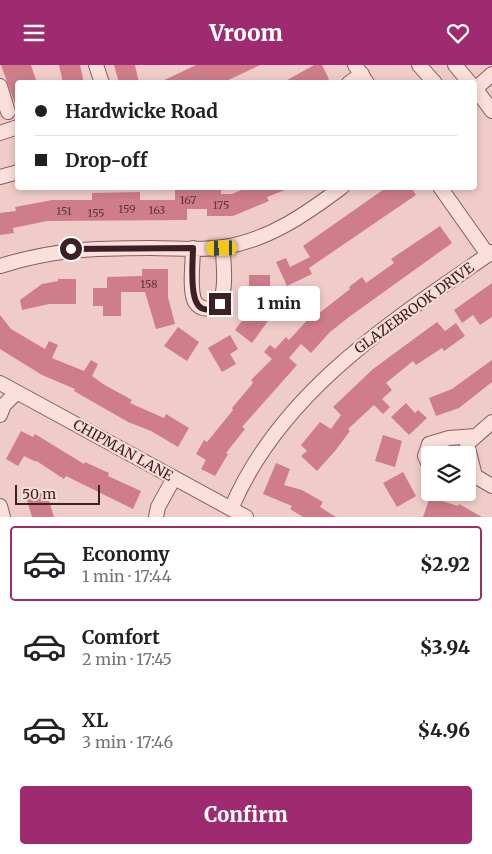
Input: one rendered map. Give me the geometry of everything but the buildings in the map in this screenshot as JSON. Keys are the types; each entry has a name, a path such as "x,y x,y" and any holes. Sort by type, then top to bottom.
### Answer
{"street":[{"path":"96,65 101,80"},
{"path":"419,65 432,80"},
{"path":"456,65 468,80"},
{"path":"477,87 492,75"},
{"path":"0,86 8,111"},
{"path":"477,92 492,111"},
{"path":"0,133 15,128"},
{"path":"0,177 15,173"},
{"path":"0,266 38,255 71,249 222,248 276,231 306,214 338,190"},
{"path":"442,190 490,253"},
{"path":"193,248 193,295 196,303 203,309 212,309 220,304 222,295 222,248"},
{"name":"GLAZEBROOK DRIVE","path":"230,509 256,461 279,428 332,371 367,340 490,253"},
{"name":"CHIPMAN LANE","path":"0,383 246,517"},
{"path":"0,415 4,405 16,393"},
{"path":"467,446 467,444 492,422"},
{"path":"428,446 429,444 449,438 476,436"},
{"path":"156,517 158,507 174,478"},
{"path":"476,478 492,485"},
{"path":"0,506 3,517"}],"route":[{"path":"71,249 193,248 193,295 196,303 203,309 212,309 220,304"}]}
